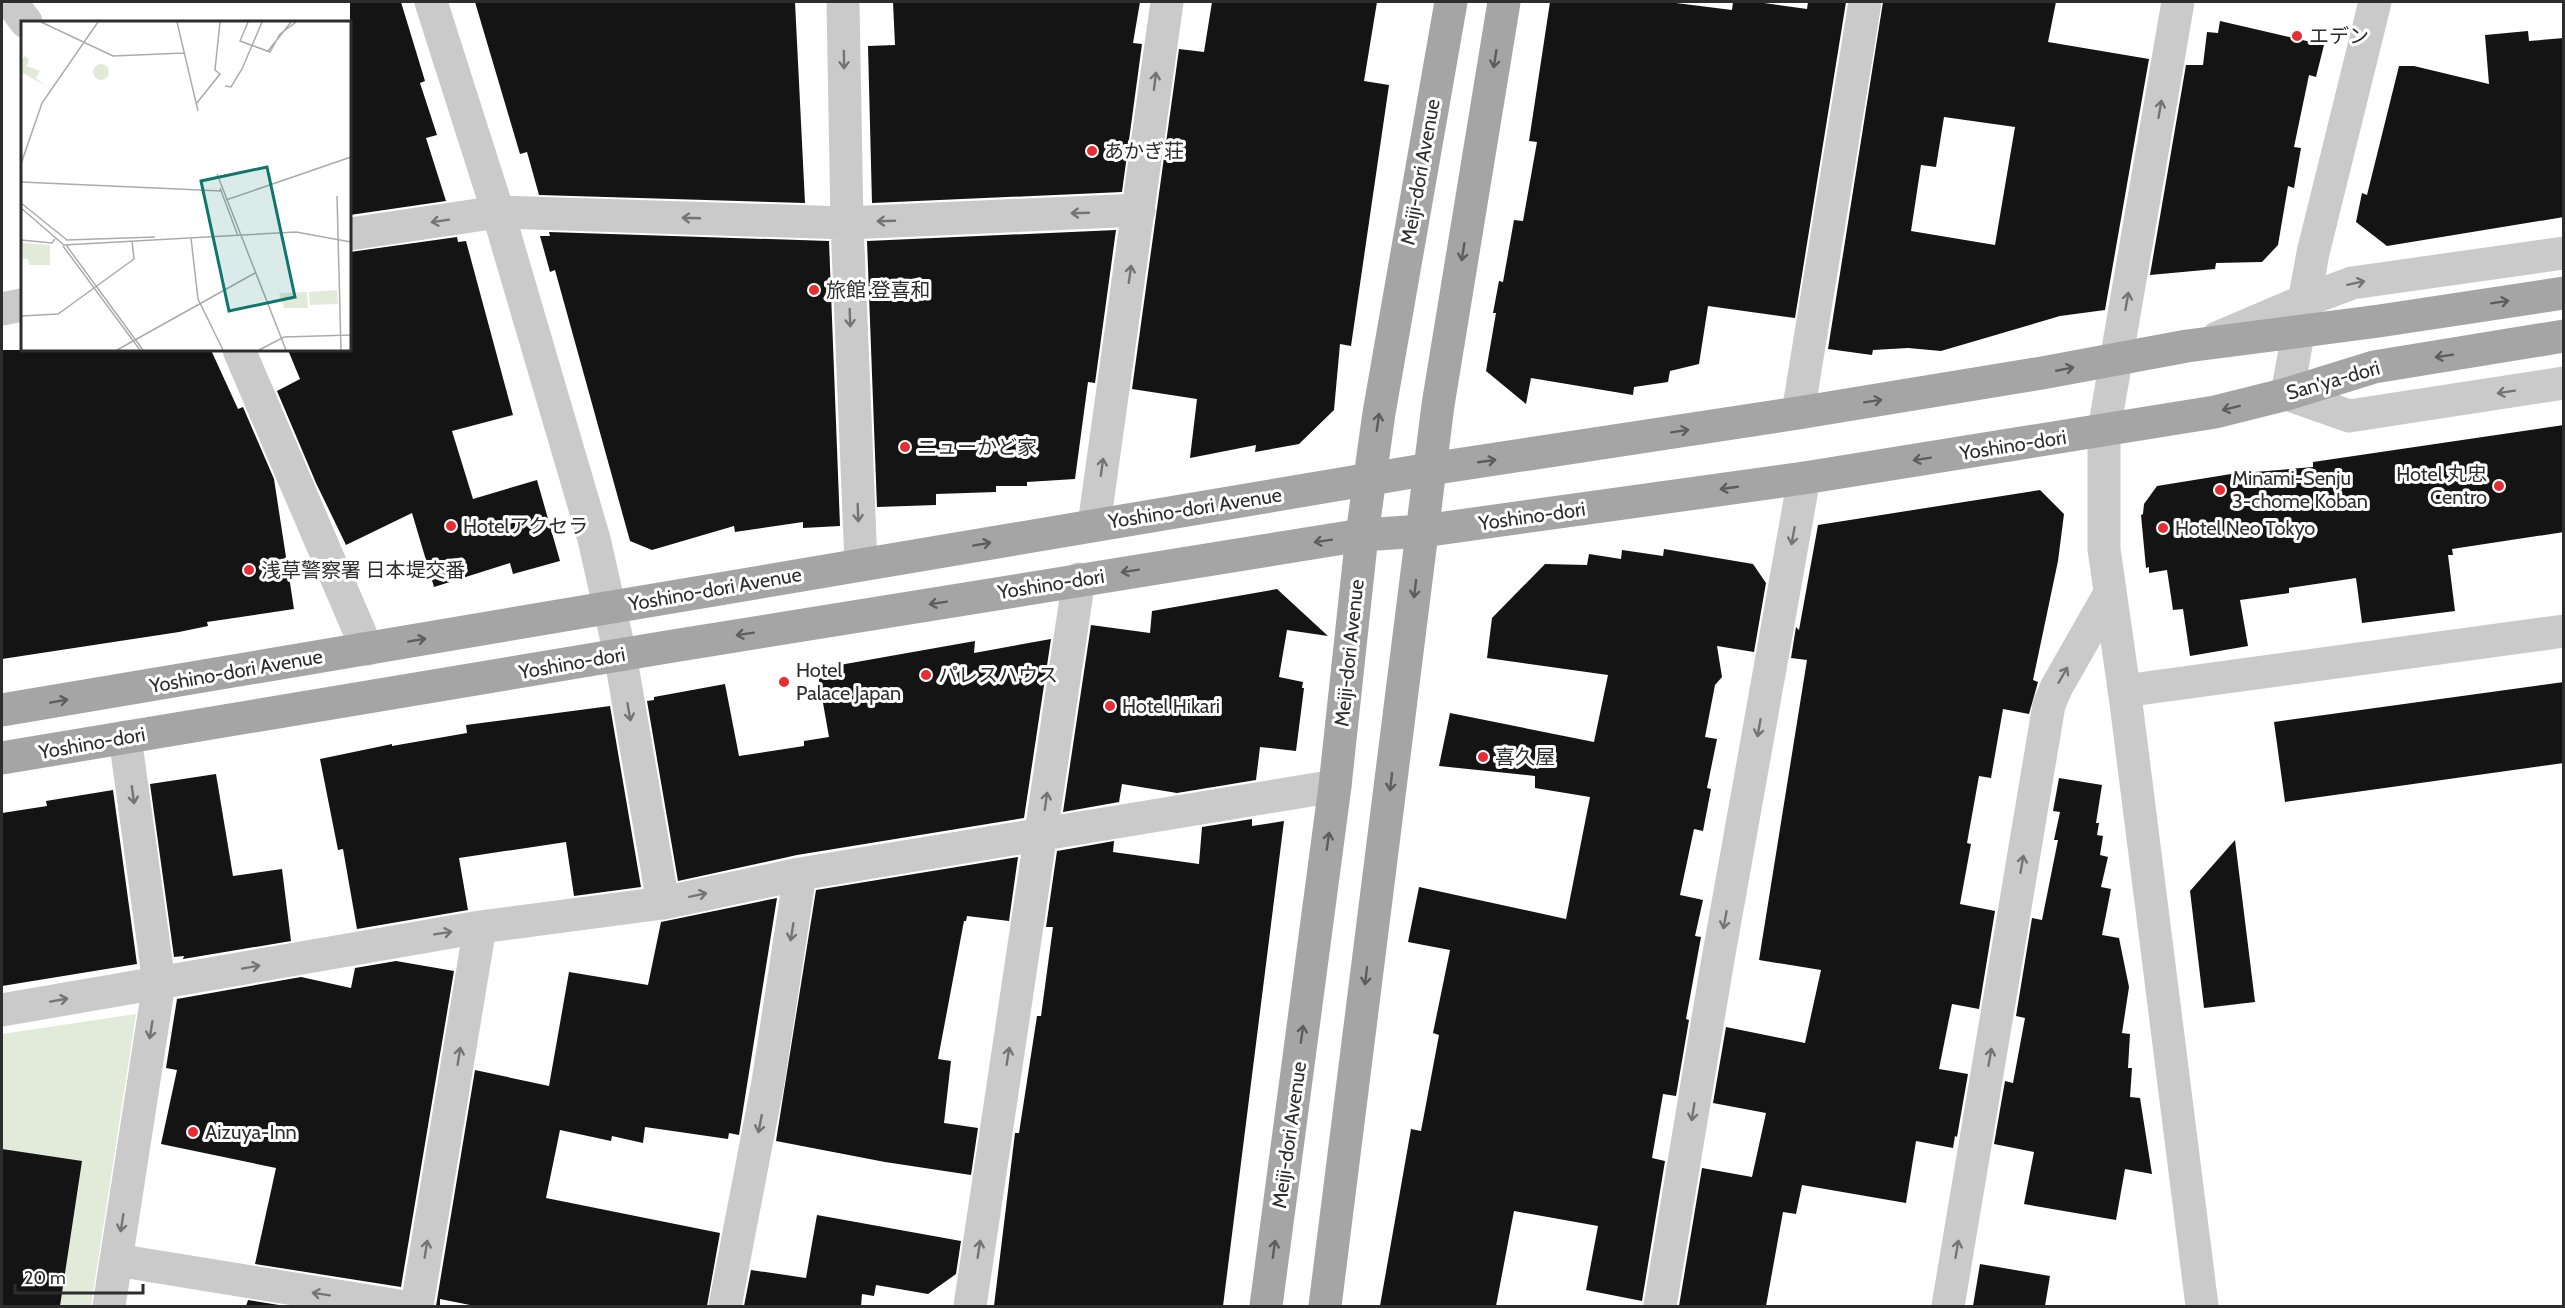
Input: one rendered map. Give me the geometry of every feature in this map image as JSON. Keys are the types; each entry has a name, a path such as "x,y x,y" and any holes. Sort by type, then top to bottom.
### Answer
{"main road":[{"name":"Meiji-dori Avenue","path":"1266,1306 1335,786 1362,535 1379,414 1451,2"},
{"path":"1325,1306 1430,469 1504,2"},
{"path":"1430,469 1798,413 2204,344 2300,316 2564,293"},
{"name":"San'ya-dori","path":"2104,430 2215,412 2374,367 2564,336"},
{"name":"Yoshino-dori","path":"2,758 1079,579 1362,535 1423,531 1803,478 2104,430"},
{"name":"Yoshino-dori Avenue","path":"2,710 1430,469"}],"street":[{"path":"11,2 25,21"},
{"path":"430,2 498,212 594,539 620,654 663,903"},
{"path":"843,2 847,223 861,564"},
{"path":"1094,525 1167,2"},
{"path":"1798,413 1864,2"},
{"path":"2178,2 2104,430 2104,549 2202,1306"},
{"path":"2375,2 2323,208 2300,316 2287,393 2349,416 2564,383"},
{"path":"351,234 498,212 847,223 1139,210"},
{"path":"2300,316 2352,283 2564,253"},
{"path":"2,309 21,305"},
{"path":"239,351 367,649"},
{"path":"1660,1306 1717,965 1803,478"},
{"path":"970,1306 1079,579"},
{"path":"1948,1306 2049,705 2056,688 2109,595"},
{"path":"2124,691 2564,631"},
{"path":"109,1306 159,983 125,737"},
{"path":"2,1010 480,927 663,903 800,874 1335,786"},
{"path":"725,1306 768,1082 800,874"},
{"path":"417,1306 480,927"},
{"path":"116,1260 399,1306"}],"green space":[{"path":"136,1014 91,1306 2,1306 2,1034"}],"building":[{"path":"350,2 401,2 425,81 420,83 437,135 426,138 446,201 351,215"},
{"path":"475,2 795,2 805,203 539,195 527,152 520,154"},
{"path":"893,2 1140,2 1133,43 1142,44 1122,192 872,203 868,46 895,45"},
{"path":"1212,2 1377,2 1364,81 1389,85 1351,346 1340,344 1334,410 1299,444 1255,452 1256,445 1190,458 1197,399 1132,389 1179,49 1204,52"},
{"path":"1550,2 1668,2 1732,10 1733,2 1757,2 1807,9 1808,2 1846,2 1795,318 1708,306 1699,364 1670,371 1668,382 1634,387 1633,395 1531,378 1526,404 1486,371 1499,281 1503,282 1514,220 1523,221 1537,142 1529,141"},
{"path":"1883,2 2056,2 2048,42 2149,59 2105,310 2060,316 1941,351 1908,348 1873,350 1872,355 1828,349","holes":["1944,117 2015,127 1995,245 1911,231 1921,165 1936,167"]},
{"path":"2220,21 2324,45 2316,77 2309,75 2294,147 2301,148 2294,188 2288,186 2278,245 2262,262 2216,263 2215,269 2150,275 2186,65 2203,65 2207,32 2218,33"},
{"path":"2528,31 2529,41 2564,38 2564,217 2387,246 2356,222 2362,193 2367,195 2399,66 2414,66 2489,84 2485,35"},
{"path":"1116,230 1095,383 1088,382 1075,479 1027,482 1027,486 996,486 996,492 936,494 936,505 877,507 867,241"},
{"path":"549,232 829,241 840,526 803,528 803,522 735,532 734,526 652,550 630,541 555,270 550,272 540,236 550,236"},
{"path":"457,237 458,242 466,241 513,415 452,431 473,499 537,480 560,561 513,574 510,563 434,587 412,513 346,545 316,483 277,391 300,379 288,351 351,351 351,252"},
{"path":"2,350 211,351 238,409 243,407 274,479 294,609 207,622 208,626 179,632 2,659"},
{"path":"2564,425 2564,532 2452,549 2453,555 2448,555 2455,611 2362,623 2356,578 2289,588 2289,593 2240,600 2248,646 2190,656 2183,609 2173,610 2167,570 2149,573 2149,567 2146,568 2141,515 2144,504 2157,486 2231,474 2313,467 2313,462"},
{"path":"2040,490 2064,514 2058,561 2033,680 2038,682 2029,714 2003,709 1991,778 1979,776 1967,843 1971,844 1960,904 1995,911 1979,1009 1952,1004 1939,1069 1968,1074 1953,1148 1916,1141 1906,1203 1802,1185 1796,1214 1783,1212 1766,1306 1679,1306 1702,1168 1752,1177 1766,1113 1713,1103 1726,1027 1805,1043 1821,970 1759,960 1807,660 1791,658 1796,627 1799,630 1818,525"},
{"path":"1664,549 1753,564 1766,583 1754,652 1717,646 1722,677 1715,685 1705,737 1717,739 1707,788 1711,789 1703,831 1694,829 1680,895 1703,900 1695,936 1701,937 1686,1019 1689,1020 1676,1096 1663,1094 1652,1158 1665,1161 1642,1301 1586,1290 1598,1226 1514,1211 1496,1306 1380,1306 1411,1129 1421,1131 1439,1035 1433,1033 1450,950 1408,942 1419,887 1566,919 1590,797 1535,788 1535,776 1439,766 1450,713 1594,742 1608,675 1487,658 1492,618 1545,564 1587,565 1589,554 1621,559 1622,550 1663,556"},
{"path":"1277,589 1328,636 1287,630 1279,677 1303,682 1302,688 1304,688 1296,751 1260,747 1256,780 1177,793 1122,784 1119,802 1063,812 1091,625 1150,633 1152,611"},
{"path":"1051,639 1024,818 797,855 678,881 647,701 654,700 654,697 725,684 739,756 804,746 804,741 829,737 817,669 975,641 974,653"},
{"path":"2564,682 2564,763 2285,802 2274,722"},
{"path":"610,706 641,887 574,896 566,842 459,858 468,910 357,929 343,849 338,850 320,759 392,744 392,746 467,733 466,725"},
{"path":"216,774 233,876 282,869 291,941 183,959 184,956 174,957 150,784"},
{"path":"2059,778 2102,785 2096,823 2099,823 2097,835 2103,836 2100,855 2108,857 2101,887 2111,889 2102,935 2119,938 2129,987 2122,1033 2130,1034 2128,1068 2132,1068 2130,1097 2140,1098 2152,1174 2125,1169 2116,1220 2024,1204 2034,1152 1994,1144 2005,1081 2013,1083 2025,1018 2016,1016 2032,918 2042,920 2058,840 2054,840 2060,812 2053,811"},
{"path":"113,790 137,964 2,986 2,813 47,806 46,801"},
{"path":"1252,819 1252,826 1284,821 1223,1306 994,1306 1015,1133 1019,1133 1037,1016 1041,1016 1053,927 1046,927 1057,851 1114,841 1113,852 1199,864 1202,827"},
{"path":"2235,840 2255,1002 2204,1008 2190,891"},
{"path":"1018,857 1009,921 967,916 964,921 938,1059 951,1061 944,1123 978,1128 971,1175 885,1162 776,1141 816,890"},
{"path":"777,898 739,1135 729,1133 728,1139 645,1127 643,1143 612,1136 611,1141 560,1130 546,1198 720,1233 707,1306 475,1306 440,1299 440,1306 436,1306 475,1070 549,1086 569,972 648,985 661,922"},
{"path":"396,961 454,971 401,1287 255,1264 276,1168 161,1144 177,1070 166,1068 177,999 301,977 351,988 355,968"},
{"path":"2,1149 82,1161 60,1306 2,1306"},
{"path":"817,1215 961,1241 956,1274 928,1294 876,1285 874,1296 862,1294 861,1306 744,1306 751,1270 806,1278"},
{"path":"1980,1264 2050,1276 2045,1306 1973,1306"},
{"path":"248,1300 285,1306 246,1306"}],"place":[{"name":"エデン","path":"2297,36"},
{"name":"あかぎ荘","path":"1092,151"},
{"name":"旅館 登喜和","path":"814,290"},
{"name":"ニューかど家","path":"905,447"},
{"name":"Hotel 丸忠 Centro","path":"2499,486"},
{"name":"Minami-Senju 3-chome Koban","path":"2220,490"},
{"name":"Hotelアクセラ","path":"451,526"},
{"name":"Hotel Neo Tokyo","path":"2163,528"},
{"name":"浅草警察署 日本堤交番","path":"249,570"},
{"name":"パレスハウス","path":"926,675"},
{"name":"Hotel Palace Japan","path":"784,682"},
{"name":"Hotel Hikari","path":"1110,706"},
{"name":"喜久屋","path":"1483,757"},
{"name":"Aizuya-Inn","path":"193,1132"}]}
